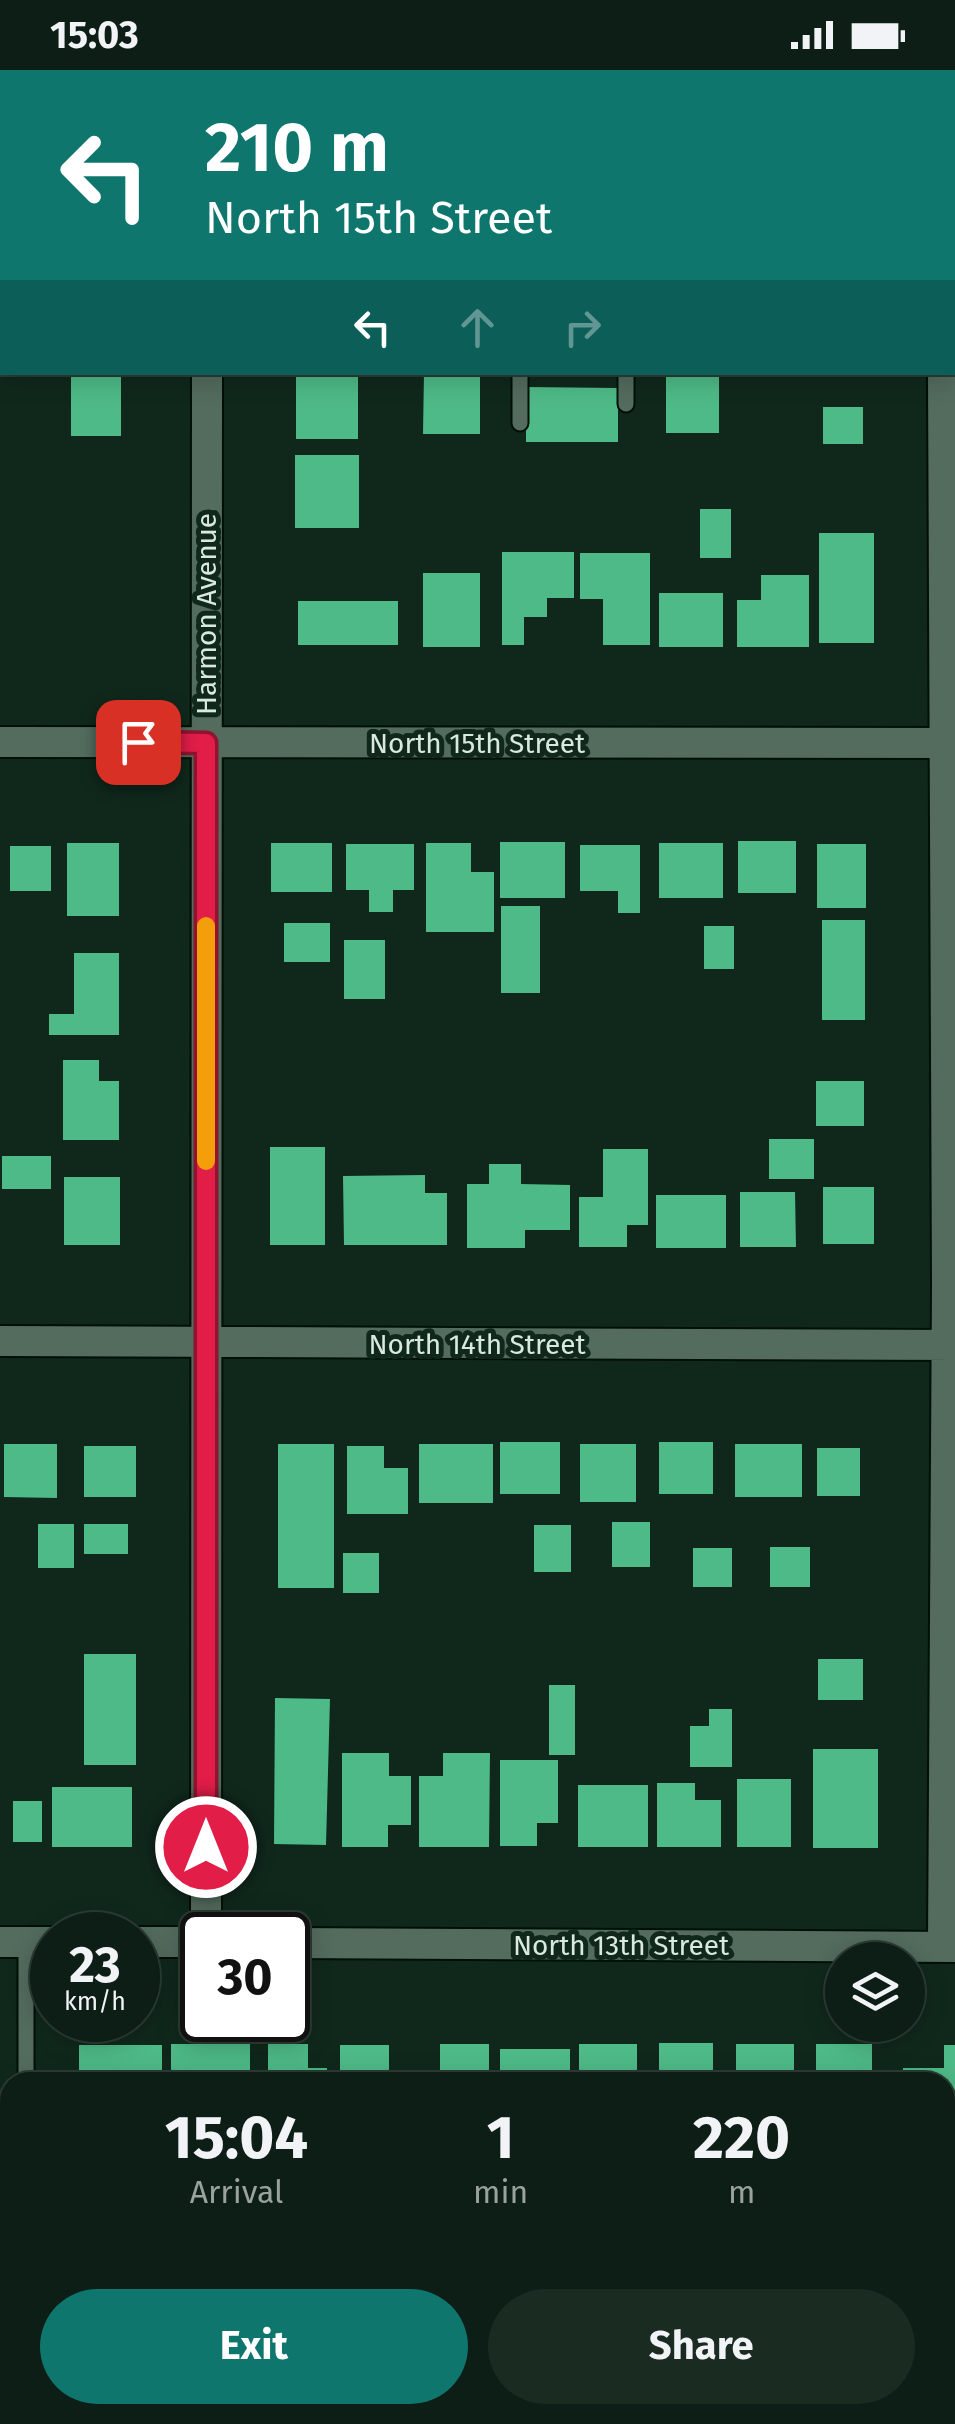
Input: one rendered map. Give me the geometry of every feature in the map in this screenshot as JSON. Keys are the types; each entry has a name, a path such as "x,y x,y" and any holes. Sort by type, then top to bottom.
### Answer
{"street":[{"name":"Harmon Avenue","path":"206,1912 207,375"},
{"path":"943,375 950,744 949,1946"},
{"name":"North 15th Street","path":"0,742 950,744"},
{"name":"North 14th Street","path":"0,1341 951,1345"},
{"name":"North 13th Street","path":"310,1943 949,1946"}],"lane":[{"path":"520,375 520,422"},
{"path":"626,375 626,404"},
{"path":"26,1942 26,2072"}],"building":[{"path":"71,375 121,375 121,436 71,436"},
{"path":"296,375 358,375 358,439 296,439"},
{"path":"424,375 480,375 480,434 423,434"},
{"path":"666,375 719,375 719,433 666,433"},
{"path":"526,387 618,388 618,442 526,442"},
{"path":"823,407 863,407 863,444 823,444"},
{"path":"295,455 359,455 359,528 295,528"},
{"path":"700,509 731,509 731,558 700,558"},
{"path":"819,533 874,533 874,643 819,643"},
{"path":"502,552 574,552 574,598 547,598 547,617 524,617 524,645 502,645"},
{"path":"580,553 650,553 650,645 603,645 603,599 580,599"},
{"path":"423,573 480,573 480,647 423,647"},
{"path":"761,575 809,575 809,647 737,647 737,600 761,600"},
{"path":"659,593 723,593 723,647 659,647"},
{"path":"298,601 398,601 398,645 298,645"},
{"path":"738,841 796,841 796,893 738,893"},
{"path":"500,842 565,842 565,898 500,898"},
{"path":"67,843 119,843 119,916 67,916"},
{"path":"271,843 332,843 332,892 271,892"},
{"path":"426,843 471,843 471,872 494,872 494,932 426,932"},
{"path":"659,843 723,843 723,898 659,898"},
{"path":"346,844 414,844 414,890 393,890 393,912 369,912 369,890 346,890"},
{"path":"817,844 866,844 866,908 817,908"},
{"path":"580,845 640,845 640,913 618,913 618,891 580,891"},
{"path":"10,846 51,846 51,891 10,891"},
{"path":"501,906 540,906 540,993 501,993"},
{"path":"822,920 865,920 865,1020 822,1020"},
{"path":"284,923 330,923 330,962 284,962"},
{"path":"704,926 734,926 734,969 704,969"},
{"path":"344,940 385,940 385,999 344,999"},
{"path":"74,953 119,953 119,1035 49,1035 49,1014 74,1014"},
{"path":"63,1060 99,1060 99,1081 119,1081 119,1140 63,1140"},
{"path":"816,1081 864,1081 864,1126 816,1126"},
{"path":"769,1139 814,1139 814,1179 769,1179"},
{"path":"270,1147 325,1147 325,1245 270,1245"},
{"path":"603,1149 648,1149 648,1225 627,1225 627,1247 579,1247 579,1197 603,1197"},
{"path":"2,1156 51,1156 51,1189 2,1189"},
{"path":"489,1164 521,1164 521,1184 570,1185 570,1230 525,1230 525,1248 467,1248 467,1184 489,1184"},
{"path":"425,1175 425,1193 447,1193 447,1245 344,1245 343,1176"},
{"path":"64,1177 120,1177 120,1245 64,1245"},
{"path":"823,1187 874,1187 874,1244 823,1244"},
{"path":"740,1192 795,1192 796,1247 740,1247"},
{"path":"656,1195 726,1195 726,1248 656,1248"},
{"path":"500,1442 560,1442 560,1494 500,1494"},
{"path":"659,1442 713,1442 713,1494 659,1494"},
{"path":"4,1444 57,1444 57,1498 4,1497"},
{"path":"278,1444 334,1444 334,1588 278,1588"},
{"path":"419,1444 493,1444 493,1503 419,1503"},
{"path":"580,1444 636,1444 636,1502 580,1502"},
{"path":"735,1444 802,1444 802,1497 735,1497"},
{"path":"84,1446 136,1446 136,1497 84,1497"},
{"path":"347,1446 384,1446 384,1468 408,1468 408,1514 347,1514"},
{"path":"817,1448 860,1448 860,1496 817,1496"},
{"path":"612,1522 650,1522 650,1567 612,1567"},
{"path":"38,1524 74,1524 74,1568 38,1568"},
{"path":"84,1524 128,1524 128,1554 84,1554"},
{"path":"534,1525 571,1525 571,1572 534,1572"},
{"path":"770,1547 810,1547 810,1587 770,1587"},
{"path":"693,1548 732,1548 732,1587 693,1587"},
{"path":"343,1553 379,1553 379,1593 343,1593"},
{"path":"84,1654 136,1654 136,1765 84,1765"},
{"path":"818,1659 863,1659 863,1700 818,1700"},
{"path":"549,1685 575,1685 575,1755 549,1755"},
{"path":"275,1698 330,1699 326,1845 274,1844"},
{"path":"709,1709 732,1709 732,1767 690,1767 690,1726 709,1726"},
{"path":"813,1749 878,1749 878,1848 813,1848"},
{"path":"342,1753 389,1753 389,1776 411,1776 411,1825 388,1825 388,1847 342,1847"},
{"path":"443,1753 490,1753 489,1847 419,1847 419,1776 443,1776"},
{"path":"500,1760 558,1760 558,1823 537,1823 537,1846 500,1846"},
{"path":"737,1779 791,1779 791,1847 737,1847"},
{"path":"657,1783 695,1783 695,1800 721,1800 721,1847 657,1847"},
{"path":"578,1785 648,1785 648,1847 578,1847"},
{"path":"52,1787 132,1787 132,1847 52,1847"},
{"path":"13,1801 42,1801 42,1842 13,1842"},
{"path":"659,2043 713,2043 713,2072 659,2072"},
{"path":"171,2044 250,2044 250,2072 171,2072"},
{"path":"268,2044 308,2044 308,2068 327,2068 327,2072 268,2072"},
{"path":"440,2044 489,2044 489,2072 440,2072"},
{"path":"579,2044 637,2044 637,2072 579,2072"},
{"path":"736,2044 794,2044 794,2072 736,2072"},
{"path":"816,2044 872,2044 872,2072 816,2072"},
{"path":"79,2045 162,2045 162,2072 79,2072"},
{"path":"340,2045 389,2045 389,2072 340,2072"},
{"path":"944,2045 955,2045 955,2072 903,2072 903,2068 944,2068"},
{"path":"500,2049 570,2049 570,2072 500,2072"}],"slow traffic":[{"path":"206,926 206,1161"}],"route":[{"path":"138,742 206,743 206,1847"}]}
